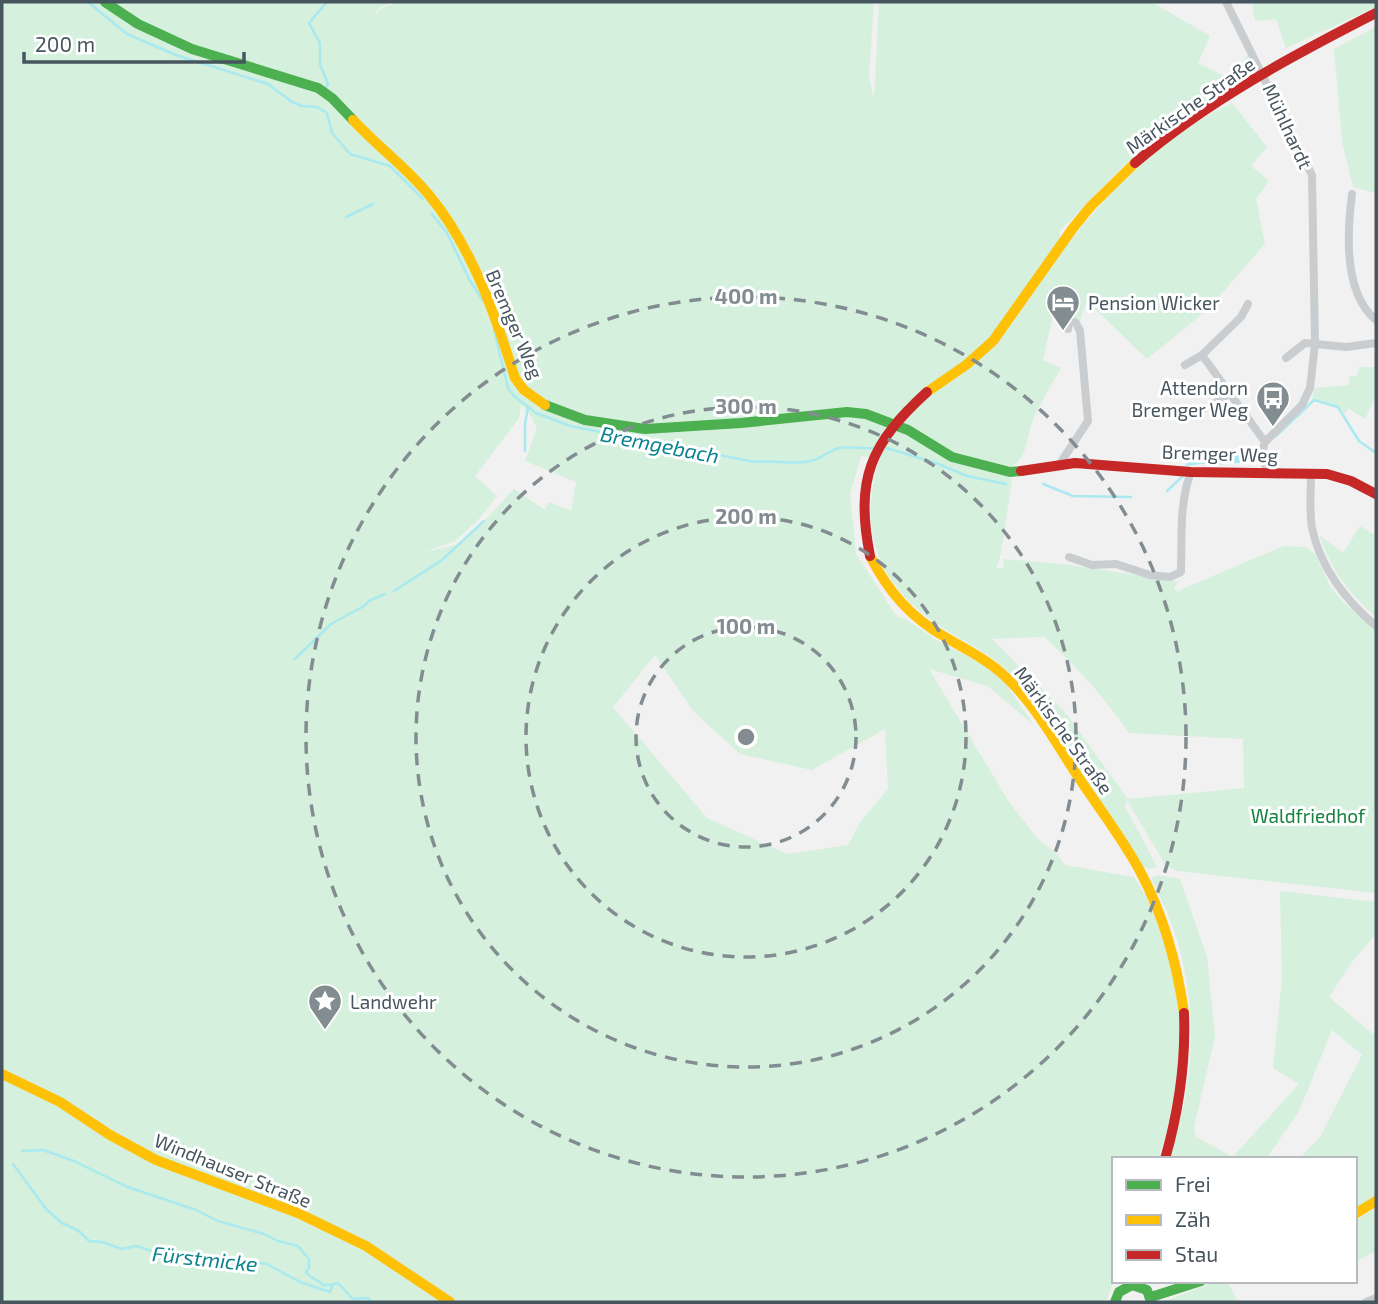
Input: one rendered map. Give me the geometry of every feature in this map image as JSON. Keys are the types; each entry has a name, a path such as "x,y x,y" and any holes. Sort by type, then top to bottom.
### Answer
{"main road":[{"name":"Bremger Weg","path":"105,2 158,35 245,67 312,85 327,94 400,164 437,205 461,245 497,320 514,378 530,398 566,413 635,429 702,426 847,412 866,414 908,430 952,457 1010,471 1075,463 1187,471 1327,474 1351,481 1376,494"},
{"name":"Märkische Straße","path":"1166,1157 1179,1113 1186,1070 1187,1029 1177,962 1166,925 1132,859 1013,684 984,658 927,626 908,612 885,587 870,556 863,527 869,470 877,449 901,414 973,360 999,334 1084,215 1126,171 1194,119 1317,43 1376,13"},
{"name":"Windhauser Straße","path":"2,1074 60,1102 110,1135 156,1160 298,1213 366,1246 450,1302"},
{"path":"1357,1213 1376,1201"},
{"path":"1115,1302 1119,1291 1128,1283 1142,1286 1151,1299 1195,1283"}],"street":[{"name":"Mühlhardt","path":"1226,2 1312,175 1315,344 1308,397 1265,442"},
{"path":"1352,194 1349,218 1351,265 1356,292 1376,320"},
{"path":"1185,365 1202,355 1241,317 1248,304"},
{"path":"1059,465 1088,421 1080,331 1076,323 1069,319 1068,328"},
{"path":"1286,358 1305,343 1346,347 1376,342"},
{"path":"1202,355 1265,442 1262,452 1268,472"},
{"path":"1194,412 1209,407 1230,393"},
{"path":"1069,556 1092,565 1116,564 1150,575 1170,577 1181,572 1187,471"},
{"path":"1311,474 1312,528 1322,557 1342,593 1376,626"},
{"path":"1366,1302 1376,1298"}],"green space":[{"name":"Waldfriedhof","path":"2,2 393,2 379,8 372,18 380,9 397,2 874,2 869,76 874,100 879,2 1155,2 1210,36 1198,63 1230,79 1248,54 1255,70 1124,165 1059,232 1063,250 1118,186 1139,166 1183,131 1232,103 1267,147 1251,166 1269,181 1256,199 1265,244 1207,310 1147,359 1087,301 1079,322 1054,310 1043,360 1061,368 1034,417 1023,454 1003,473 1012,480 996,569 1004,567 1003,559 1062,564 1178,581 1174,588 1178,593 1284,546 1306,547 1315,554 1330,586 1343,602 1376,630 1376,893 1177,871 1166,866 1127,800 1125,806 1157,867 1149,869 1142,866 1039,711 1013,677 988,656 921,612 903,595 889,576 873,535 871,512 879,460 861,456 850,494 856,554 897,617 904,618 935,639 987,667 1005,683 1034,725 988,686 929,669 1009,802 1037,838 1056,853 1065,865 1134,877 1147,897 1172,962 1183,1029 1173,1112 1159,1157 1112,1157 1113,1283 1107,1299 1100,1302 2,1302","holes":["521,405 537,428 525,461 576,482 571,511 549,502 545,510 514,489 456,545 424,552 455,541 479,519 497,496 475,476 519,418","1044,637 1090,682 1129,733 1243,739 1244,788 1128,799 1065,712 992,639","655,655 694,712 740,754 812,770 885,729 888,789 861,821 848,845 787,854 707,818 613,707"]},
{"path":"1252,2 1376,2 1376,7 1286,48 1276,19 1255,21"},
{"path":"1376,27 1376,193 1353,187 1342,141 1334,49"},
{"path":"1359,367 1376,367 1376,396 1365,419 1348,408 1345,414 1338,406 1312,398 1315,388 1349,385 1350,376 1357,376"},
{"path":"1360,526 1376,536 1376,617 1342,580 1319,535 1343,553"},
{"path":"1157,875 1180,879 1207,957 1215,1036 1194,1127 1196,1137 1233,1157 1169,1157 1189,1073 1190,1014 1187,985 1171,921 1151,878"},
{"path":"1280,891 1376,902 1376,934 1352,962 1329,997 1373,1034 1376,1030 1376,1197 1357,1208 1357,1157 1301,1157 1320,1137 1362,1055 1332,1030 1299,1111 1267,1157 1233,1157 1299,1084 1273,1068 1282,978"},
{"path":"1376,1208 1376,1256 1374,1252 1357,1261 1357,1220"},
{"path":"1212,1283 1223,1283 1229,1285 1238,1302 1163,1302"}],"water":[{"path":"1191,456 1254,457 1245,462 1214,467 1210,463 1185,466"}],"waterway":[{"name":"Bremgebach","path":"88,2 127,34 176,55 268,84 302,106 317,107 327,113 332,133 350,154 390,166 423,199"},
{"path":"325,88 328,84 320,64 320,43 309,23 327,2"},
{"path":"346,217 373,204"},
{"name":"Bremgebach","path":"432,214 447,233 483,301"},
{"name":"Bremgebach","path":"494,330 508,388 513,395 536,413 570,426 755,462 803,462 840,448 873,448"},
{"name":"Bremgebach","path":"1276,436 1314,400 1338,407 1359,441 1376,453"},
{"path":"525,451 528,407"},
{"name":"Bremgebach","path":"883,447 936,463 967,476 1006,484"},
{"name":"Bremgebach","path":"1167,491 1185,474"},
{"name":"Bremgebach","path":"1043,484 1073,496 1131,497"},
{"path":"394,591 442,560 484,521"},
{"path":"295,659 331,624 385,594"},
{"path":"22,1151 43,1150 74,1161 125,1186 196,1210 218,1221 298,1246 309,1259 306,1272 323,1285 332,1285"},
{"name":"Fürstmicke","path":"13,1164 47,1210 62,1223 79,1231 89,1241 122,1249 136,1246 199,1262 238,1260 267,1264 300,1282 330,1292 333,1284 338,1283 353,1299 368,1298 371,1302"}],"traffic: fast":[{"path":"105,2 138,24 192,49 318,88 353,120"},
{"path":"545,405 585,420 645,429 847,412 866,414 908,430 952,457 1010,472 1021,471"},
{"path":"1151,1297 1195,1283"},
{"path":"1115,1302 1119,1292 1132,1285 1147,1290 1151,1302"}],"traffic: slow":[{"path":"353,120 420,185 444,215 481,282 515,378 524,390 545,405"},
{"path":"927,392 966,365 993,341 1073,228 1091,206 1135,163"},
{"path":"870,556 892,592 911,612 932,629 999,671 1021,693 1039,717 1140,871 1168,940 1184,1013"},
{"path":"2,1074 60,1102 110,1135 156,1160 298,1213 366,1246 450,1302"},
{"path":"1357,1213 1376,1201"}],"traffic: jam":[{"path":"1135,163 1191,119 1251,81 1376,13"},
{"path":"870,556 865,505 866,484 872,465 880,446 892,429 927,392"},
{"path":"1021,471 1075,463 1191,472 1327,474 1351,481 1376,494"},
{"path":"1166,1157 1180,1087 1184,1013"}],"place":[{"name":"Pension Wicker","path":"1063,332"},
{"name":"Attendorn Bremger Weg","path":"1273,428"},
{"name":"Landwehr","path":"325,1031"}]}
